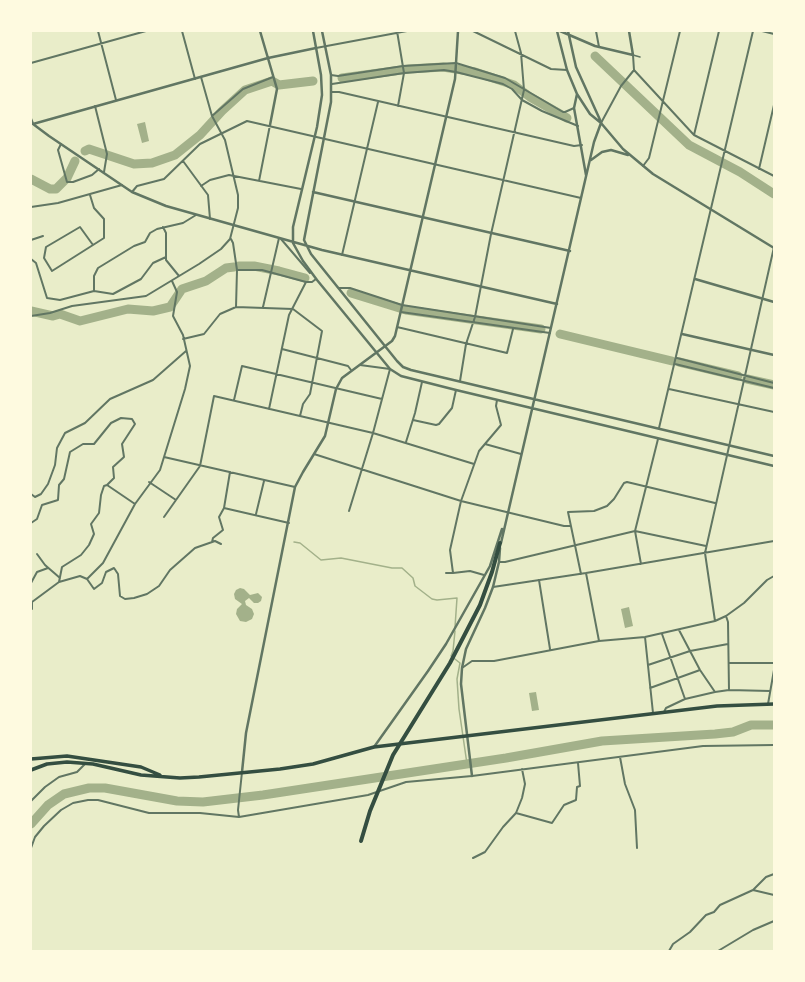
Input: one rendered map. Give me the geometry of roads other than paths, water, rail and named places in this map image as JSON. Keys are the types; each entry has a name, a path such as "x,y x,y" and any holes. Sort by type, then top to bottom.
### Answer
{"highway":[{"path":"361,841 370,811 394,756 426,700 450,663 480,605 500,543"}],"main road":[{"path":"31,770 48,764 67,762 86,764 141,775 180,778 280,769 313,764 374,746 717,706 774,704"},
{"path":"31,759 67,756 141,767 163,776"}],"street":[{"path":"98,31 116,100"},
{"path":"31,63 146,31"},
{"path":"182,31 195,79"},
{"path":"260,31 277,89 260,181"},
{"path":"313,31 321,75 322,95 315,136 293,227 293,243 303,261 317,280"},
{"path":"322,31 331,75 332,92 304,240 306,246 338,288 384,347 403,367 774,456"},
{"path":"32,124 268,58 407,31"},
{"path":"239,817 238,810 246,733 295,487 325,436 336,389 342,378 392,341 401,312 456,72 458,31"},
{"path":"474,31 551,69 567,70"},
{"path":"460,381 466,344 473,322 491,234 524,90 521,54 515,31"},
{"path":"557,31 567,70 577,94 590,114 601,123 629,155 643,166 711,210 774,248 704,554 715,621"},
{"path":"560,31 599,47 640,57"},
{"path":"568,31 576,67 601,123"},
{"path":"596,31 599,47"},
{"path":"629,31 634,70 694,135 774,176"},
{"path":"643,166 649,158 680,31"},
{"path":"694,135 719,31"},
{"path":"659,428 670,389 753,31"},
{"path":"762,31 774,34"},
{"path":"397,32 404,73 398,106"},
{"path":"331,75 338,76 403,66 456,63 506,78 563,112 574,108"},
{"path":"332,84 404,73 444,70 456,72 502,84 512,89 522,100 562,120 578,126"},
{"path":"472,774 461,684 462,668 466,649 493,587 499,562 500,543 601,123 621,86 634,70"},
{"path":"31,316 50,313 72,306 146,296 210,256 230,239 235,226 238,208 234,175 222,134 213,117 201,77"},
{"path":"213,117 243,89 273,77"},
{"path":"332,92 339,92 574,146 582,145"},
{"path":"577,94 574,108 587,178"},
{"path":"342,255 378,102"},
{"path":"759,169 774,105"},
{"path":"95,106 107,154 104,172"},
{"path":"31,119 32,124 60,144 132,192 149,201 293,243 557,304"},
{"path":"132,192 137,186 164,179 200,144 247,122 270,125 367,150 582,199"},
{"path":"60,144 58,150 67,182 72,182 92,175 99,169"},
{"path":"591,160 602,152 611,150 629,155"},
{"path":"183,160 208,195 210,219"},
{"path":"202,186 210,180 234,175 301,189"},
{"path":"31,207 58,203 90,195 122,184"},
{"path":"313,192 570,251"},
{"path":"90,195 94,208 105,221 104,238 93,245 52,271 44,258 46,247 80,227 93,245"},
{"path":"94,291 94,276 98,268 134,246 145,242 150,233 163,227 183,223 196,215"},
{"path":"163,227 166,233 166,257 179,276"},
{"path":"31,240 43,236"},
{"path":"263,307 280,238"},
{"path":"280,238 317,280 390,369 401,376 774,466"},
{"path":"230,239 233,243 237,270 236,307"},
{"path":"31,259 36,263 47,298 60,300 94,291 113,294 141,279 153,263 166,257"},
{"path":"237,270 271,270 306,282 317,280"},
{"path":"695,279 762,300 774,302"},
{"path":"87,579 103,563 135,504 149,482 160,470 185,389 190,366 184,339 173,316 177,292 172,281"},
{"path":"268,409 289,315 306,282"},
{"path":"338,288 350,288 402,305 551,328"},
{"path":"184,339 204,334 220,314 236,307 293,309 322,331 310,394 303,404 300,416"},
{"path":"401,312 550,334"},
{"path":"397,327 507,353 513,329"},
{"path":"682,334 774,355"},
{"path":"282,349 348,366 351,370"},
{"path":"31,494 35,497 43,492 55,465 58,448 65,433 85,423 110,399 153,380 186,351"},
{"path":"677,358 774,382"},
{"path":"675,364 774,388"},
{"path":"360,365 390,369"},
{"path":"234,400 242,366 382,399"},
{"path":"349,511 373,433 390,369"},
{"path":"406,442 422,382"},
{"path":"670,389 774,412"},
{"path":"413,420 436,425 439,424 452,408 456,390"},
{"path":"164,517 200,466 214,396 373,433 474,464"},
{"path":"452,573 450,550 461,501 479,451 501,425 496,406 497,400"},
{"path":"31,523 37,519 42,504 58,500 59,485 65,475 70,452 83,444 94,444 115,420 121,418 132,419 135,424 134,427 122,447 124,458 113,467 114,478 104,486 99,502 99,514 91,524 94,534 90,545 81,555 62,567 60,582"},
{"path":"641,564 636,531 658,439"},
{"path":"485,444 521,454"},
{"path":"314,454 461,501 564,526 571,526"},
{"path":"164,457 295,487"},
{"path":"31,469 31,479"},
{"path":"212,542 213,538 223,530 219,517 224,508 230,472"},
{"path":"256,514 264,480"},
{"path":"149,482 176,500"},
{"path":"581,574 568,512 594,511 607,506 614,499 624,483 716,504"},
{"path":"107,485 135,504"},
{"path":"224,508 256,514 289,523"},
{"path":"374,746 428,671 490,566 508,512"},
{"path":"499,562 636,531 706,546"},
{"path":"32,609 32,602 60,582 62,583 80,576 87,579 94,589 100,585 106,572 114,568 118,574 120,596 125,599 134,598 152,591 164,581 170,570 195,548 217,540 221,544"},
{"path":"493,587 704,554 774,541"},
{"path":"37,554 48,568 60,578"},
{"path":"31,583 37,572 48,568"},
{"path":"446,573 470,571 484,575"},
{"path":"586,573 599,641"},
{"path":"462,668 472,661 494,661 550,649 599,641 645,638 715,621 726,616 744,603 766,580 774,576"},
{"path":"539,580 550,649"},
{"path":"726,616 728,622 729,690"},
{"path":"680,630 700,670 715,692"},
{"path":"662,634 685,699"},
{"path":"645,638 653,713"},
{"path":"648,665 690,651 728,644"},
{"path":"729,663 774,663"},
{"path":"650,688 700,670"},
{"path":"768,704 774,670"},
{"path":"664,712 666,708 685,699 715,692 729,690 770,690"},
{"path":"31,848 35,837 61,810 73,803 88,800 98,800 150,813 200,813 239,817 368,795 406,782 578,763 714,745 774,745"},
{"path":"620,757 625,784 635,810 637,848"},
{"path":"516,813 552,823 564,805 576,800 577,787 580,786 578,763"},
{"path":"31,801 45,787 59,777 77,772 86,764"},
{"path":"473,858 486,852 503,826 516,813 522,798 525,784 522,769"},
{"path":"669,951 673,944 690,932 706,915 714,912 720,905 753,890 766,877 774,874"},
{"path":"753,890 774,895"},
{"path":"718,951 753,930 774,921"}],"waterway":[{"path":"595,56 689,145 740,172 774,194"},
{"path":"342,78 409,69 443,67 475,72 514,85 530,97 567,118"},
{"path":"85,151 89,149 134,164 152,163 175,155 200,135 222,111 245,90 272,81 279,85 313,81"},
{"path":"31,179 50,189 56,189 67,178 75,161"},
{"path":"239,266 254,266 305,278"},
{"path":"31,311 53,316 60,314 80,321 128,309 153,311 170,307 182,289 206,281 226,268 234,267"},
{"path":"351,293 406,310 541,329"},
{"path":"560,334 672,361"},
{"path":"679,362 738,376"},
{"path":"747,379 774,385"},
{"path":"294,542 300,543 321,560 341,558 392,568 402,568 413,578 415,586 432,599 457,598 455,627"},
{"path":"455,631 451,656 460,663 457,679 459,709 467,764"},
{"path":"31,824 48,805 64,794 89,788 105,788 177,801 203,802 263,795 506,758 602,741 715,734 733,732 751,725 774,725"}]}
